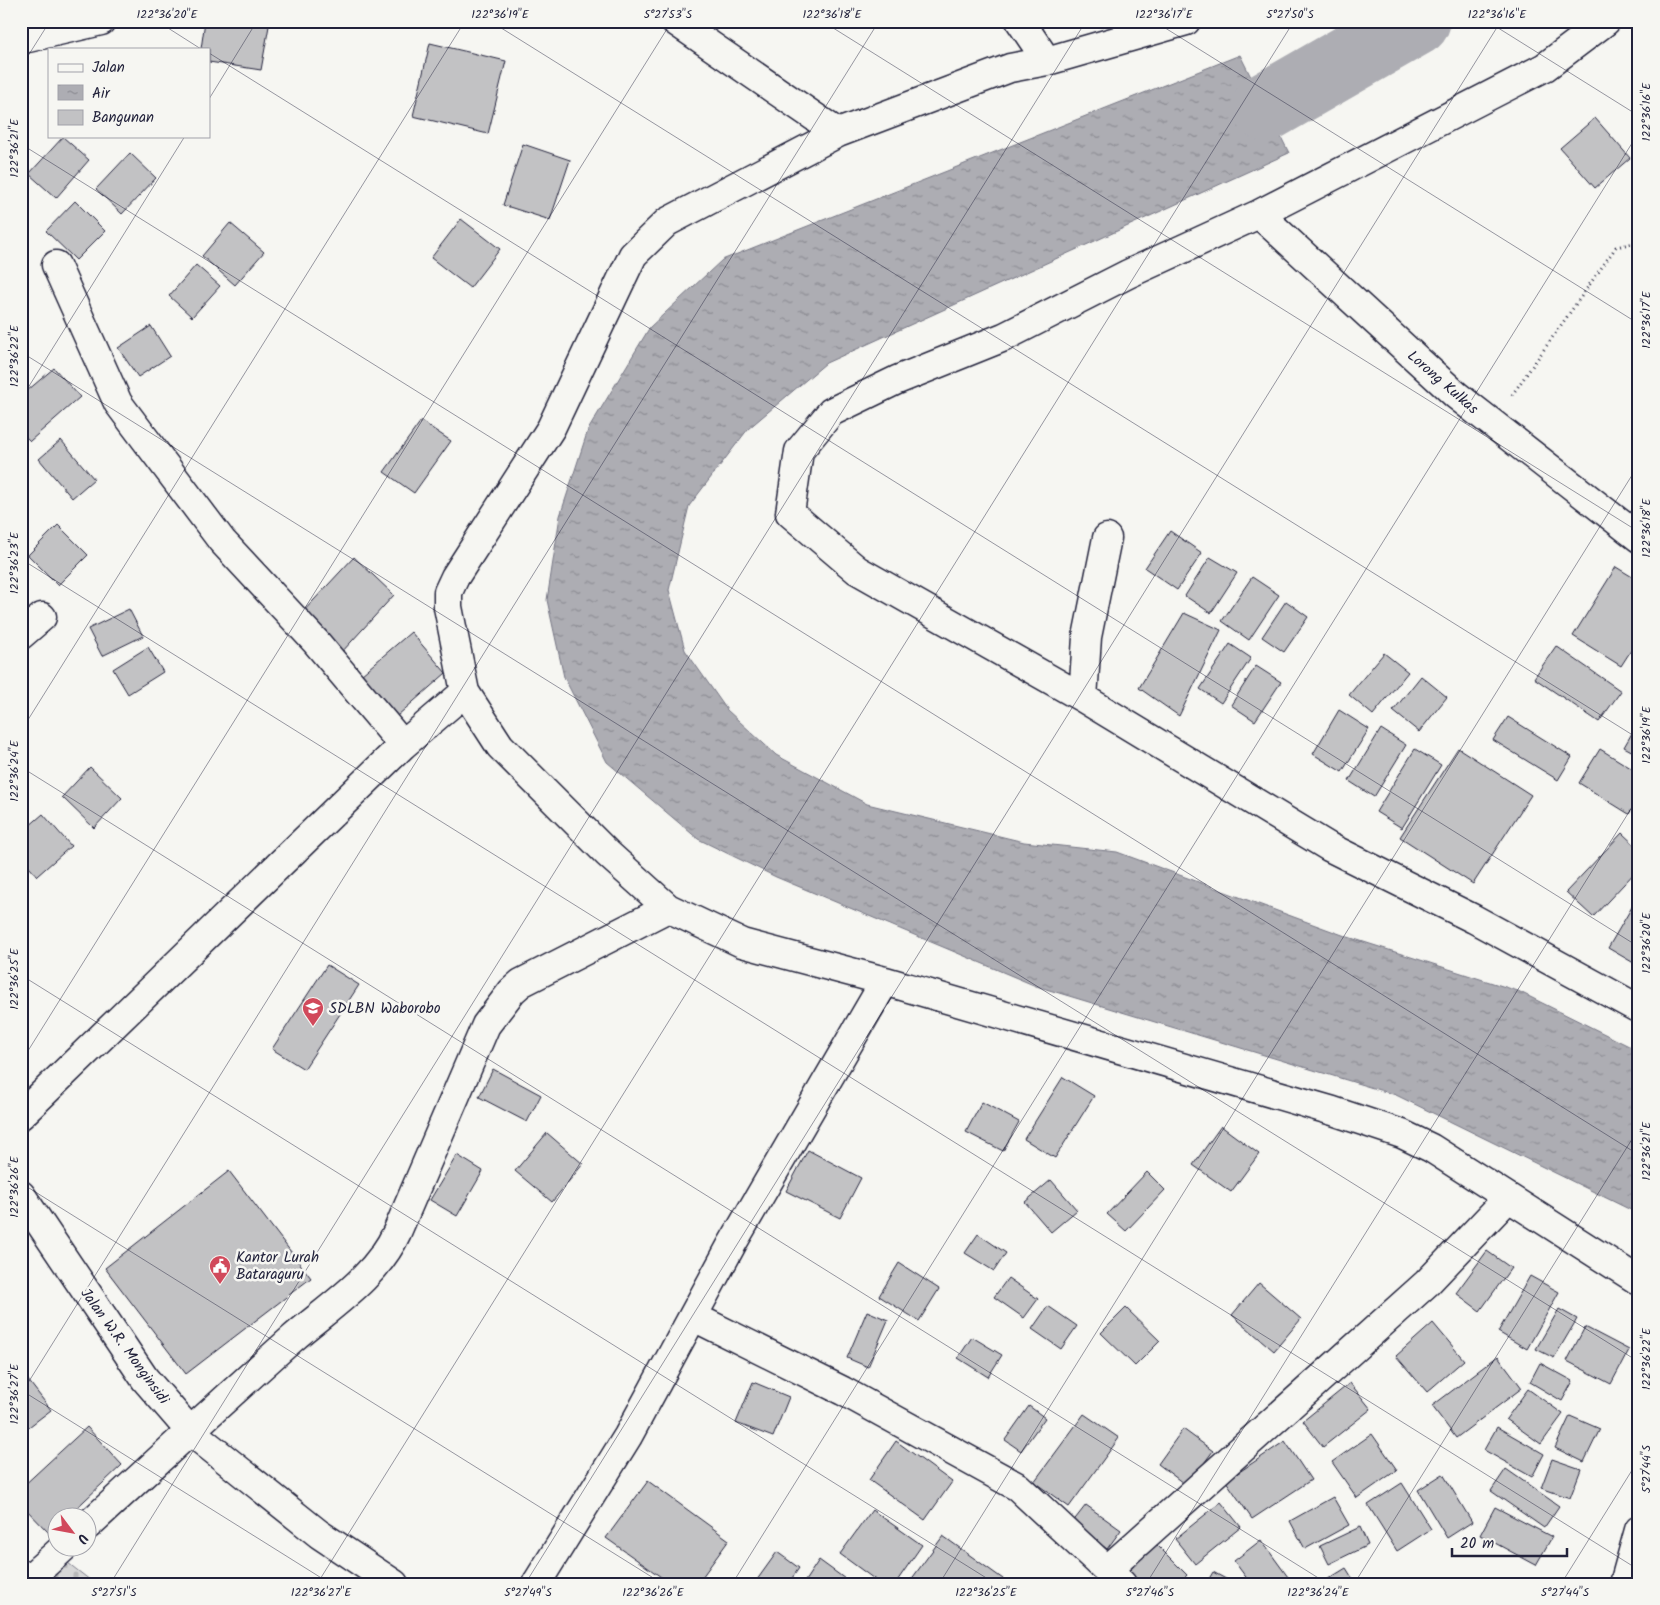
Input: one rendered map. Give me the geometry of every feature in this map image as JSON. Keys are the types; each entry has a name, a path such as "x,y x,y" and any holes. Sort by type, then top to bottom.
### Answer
{"street":[{"path":"28,38 101,21"},
{"path":"674,21 838,133"},
{"path":"1020,21 1047,61"},
{"path":"1186,21 1047,61 1010,68 838,133 667,222 633,255 550,428 455,577 448,592 448,607 465,692 500,746 608,854 668,908 742,943 885,981 1333,1111 1402,1134 1431,1148 1639,1281"},
{"path":"1606,21 1545,67 1259,214 1128,274 1004,337 896,380 831,412 799,451 790,513 857,570 1083,698 1329,847 1474,919 1639,1009"},
{"name":"Lorong Kulkas","path":"1259,214 1394,339 1492,423 1639,538"},
{"path":"56,265 118,403 222,541 316,642 403,745"},
{"path":"1083,698 1088,636 1107,538"},
{"path":"21,635 42,616"},
{"path":"21,1115 403,745 465,692"},
{"path":"98,1516 293,1339 372,1272 385,1256 486,1025 512,991 521,983 668,908"},
{"path":"536,1584 628,1436 732,1244 885,981"},
{"name":"Jalan W.R. Monginsidi","path":"21,1195 145,1379 190,1432 319,1534 394,1584"},
{"path":"694,1317 844,1391 1018,1487 1114,1577 1427,1283 1508,1198"},
{"path":"1624,1584 1639,1530"},
{"path":"23,1584 52,1558"}],"path":[{"path":"1492,423 1616,247 1639,242"}],"green space":[{"path":"57,1558 62,1558 95,1584 32,1584"}],"water":[{"path":"1240,55 1289,153 826,363 748,429 689,506 669,590 685,650 727,710 776,755 867,804 1024,842 1117,852 1348,937 1518,991 1639,1051 1639,1214 1396,1095 1036,986 776,877 698,839 607,762 564,677 547,600 560,516 588,430 650,327 722,260"}],"building":[{"path":"205,21 243,21 269,26 261,70 210,62 210,48 201,48"},
{"path":"430,43 506,61 488,134 413,116"},
{"path":"1595,118 1630,158 1595,188 1560,148"},
{"path":"62,138 89,160 56,198 29,174"},
{"path":"523,144 570,160 550,220 503,205"},
{"path":"130,153 156,178 122,214 96,189"},
{"path":"75,201 105,231 76,260 46,231"},
{"path":"461,219 500,249 470,288 431,258"},
{"path":"230,223 264,252 235,285 202,256"},
{"path":"196,265 220,286 192,317 169,296"},
{"path":"151,326 170,356 138,377 118,348"},
{"path":"54,368 80,397 30,441 21,432 21,396"},
{"path":"421,421 451,441 414,493 384,472"},
{"path":"61,440 94,479 72,498 39,459"},
{"path":"58,525 88,555 58,585 28,555"},
{"path":"1170,531 1202,553 1177,590 1145,568"},
{"path":"354,557 394,595 341,653 300,615"},
{"path":"1210,557 1237,573 1211,613 1185,596"},
{"path":"1616,567 1639,581 1639,638 1621,666 1573,636"},
{"path":"1252,577 1279,595 1249,640 1222,621"},
{"path":"1286,601 1308,617 1284,652 1262,637"},
{"path":"129,609 143,636 102,656 88,629"},
{"path":"1184,613 1221,630 1179,716 1139,688"},
{"path":"411,632 446,673 397,716 361,675"},
{"path":"1230,644 1251,658 1221,703 1200,689"},
{"path":"1556,646 1621,691 1599,722 1534,678"},
{"path":"148,647 163,672 128,694 113,669"},
{"path":"1384,653 1408,672 1373,715 1349,695"},
{"path":"1256,666 1281,682 1255,721 1231,705"},
{"path":"1421,676 1447,697 1419,732 1393,711"},
{"path":"1339,710 1369,729 1342,772 1313,754"},
{"path":"1508,717 1572,757 1558,780 1493,740"},
{"path":"1639,721 1639,755 1624,747"},
{"path":"1381,729 1406,745 1374,797 1349,781"},
{"path":"1458,748 1531,795 1473,884 1400,837"},
{"path":"1415,749 1441,765 1402,828 1376,812"},
{"path":"1600,749 1639,773 1639,798 1629,814 1579,783"},
{"path":"90,767 122,798 94,828 62,797"},
{"path":"43,814 71,846 37,876 21,858 21,833"},
{"path":"1622,833 1639,849 1639,868 1593,917 1566,892"},
{"path":"1639,895 1639,966 1608,948"},
{"path":"327,965 359,985 304,1069 272,1049"},
{"path":"493,1069 541,1095 527,1122 479,1097"},
{"path":"1063,1077 1094,1096 1055,1158 1024,1139"},
{"path":"982,1102 1019,1122 1003,1151 966,1132"},
{"path":"1221,1126 1259,1154 1231,1192 1193,1165"},
{"path":"547,1133 583,1164 552,1202 515,1171"},
{"path":"808,1150 861,1178 840,1218 786,1191"},
{"path":"457,1155 483,1171 457,1216 430,1200"},
{"path":"229,1171 311,1278 186,1374 105,1268"},
{"path":"1147,1172 1165,1190 1126,1231 1107,1214"},
{"path":"1051,1180 1077,1210 1051,1232 1025,1202"},
{"path":"978,1234 1006,1253 994,1271 965,1253"},
{"path":"1487,1251 1511,1268 1480,1311 1456,1293"},
{"path":"899,1263 939,1289 919,1321 879,1296"},
{"path":"1530,1276 1559,1292 1527,1349 1498,1332"},
{"path":"1008,1278 1038,1299 1024,1318 994,1297"},
{"path":"1259,1283 1301,1319 1274,1351 1232,1315"},
{"path":"1048,1306 1077,1326 1061,1349 1032,1329"},
{"path":"1126,1308 1160,1341 1135,1366 1101,1333"},
{"path":"1559,1309 1577,1319 1554,1358 1536,1349"},
{"path":"867,1311 888,1320 868,1367 847,1358"},
{"path":"1433,1323 1464,1360 1427,1392 1396,1356"},
{"path":"1585,1327 1629,1350 1611,1384 1567,1361"},
{"path":"972,1337 1002,1355 988,1377 958,1358"},
{"path":"1498,1356 1522,1388 1456,1438 1432,1406"},
{"path":"1540,1363 1573,1381 1562,1401 1530,1382"},
{"path":"21,1371 51,1410 21,1433"},
{"path":"753,1382 789,1397 773,1437 736,1423"},
{"path":"1350,1383 1371,1409 1323,1447 1303,1421"},
{"path":"1528,1389 1563,1414 1541,1444 1506,1419"},
{"path":"1029,1406 1045,1418 1021,1451 1005,1440"},
{"path":"1084,1414 1119,1438 1069,1507 1034,1482"},
{"path":"1570,1416 1600,1429 1584,1462 1555,1448"},
{"path":"87,1427 122,1465 77,1508 48,1508 48,1532 21,1504 21,1488"},
{"path":"1497,1427 1544,1454 1532,1477 1484,1450"},
{"path":"1183,1429 1213,1451 1187,1486 1158,1464"},
{"path":"1372,1434 1397,1470 1357,1498 1332,1462"},
{"path":"896,1441 952,1482 925,1520 869,1480"},
{"path":"1285,1441 1311,1480 1252,1519 1226,1481"},
{"path":"1552,1459 1581,1469 1570,1498 1541,1488"},
{"path":"1506,1469 1559,1506 1544,1528 1491,1491"},
{"path":"1443,1474 1472,1522 1447,1538 1418,1490"},
{"path":"648,1481 729,1540 697,1584 671,1584 606,1538"},
{"path":"1402,1483 1431,1529 1397,1551 1368,1505"},
{"path":"1333,1497 1349,1525 1305,1549 1290,1521"},
{"path":"1221,1502 1241,1527 1195,1564 1175,1539"},
{"path":"1086,1505 1121,1530 1107,1549 1072,1523"},
{"path":"1495,1507 1552,1537 1536,1565 1480,1535"},
{"path":"872,1510 922,1545 895,1584 881,1584 840,1554"},
{"path":"1360,1527 1368,1545 1329,1564 1320,1546"},
{"path":"943,1536 1010,1584 908,1584"},
{"path":"1261,1540 1288,1577 1279,1584 1251,1584 1234,1561"},
{"path":"1156,1544 1187,1575 1179,1584 1140,1584 1128,1572"},
{"path":"777,1552 799,1568 788,1584 754,1584"},
{"path":"819,1560 852,1584 803,1584"},
{"path":"1346,1568 1356,1584 1320,1584"},
{"path":"1213,1572 1235,1584 1206,1584"}],"waterway":[{"path":"1266,107 1416,21"}],"place":[{"name":"SDLBN Waborobo","path":"313,1027"},
{"name":"Kantor Lurah Bataraguru","path":"220,1285"}]}
